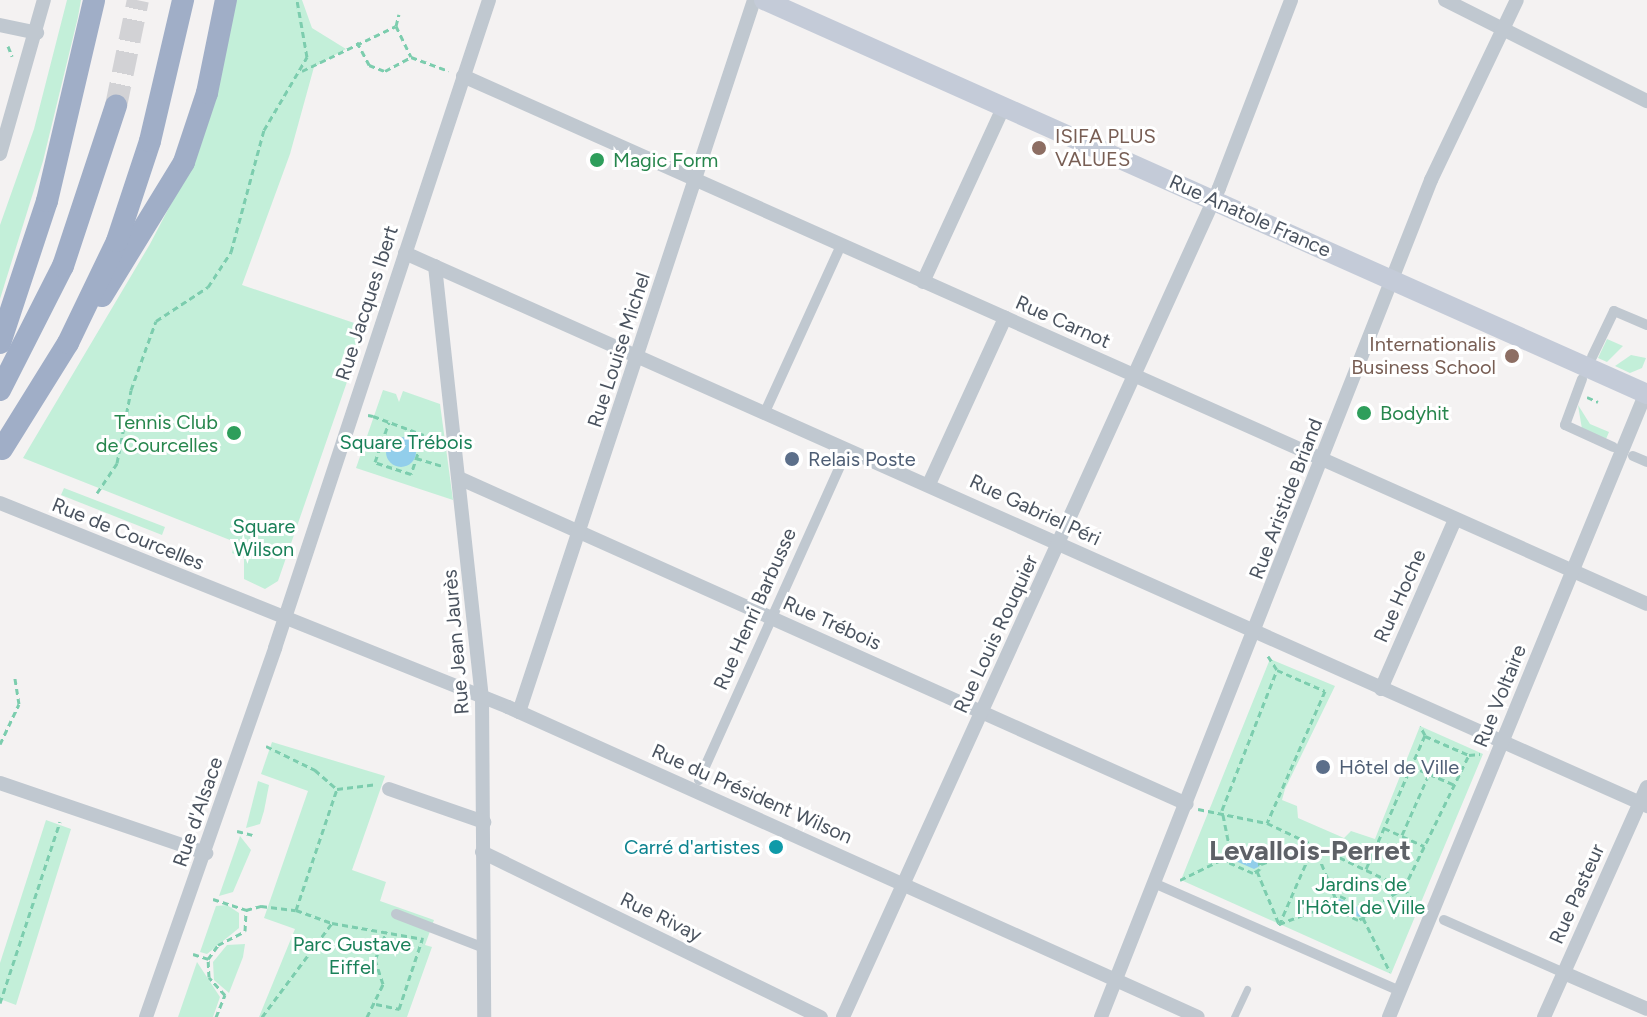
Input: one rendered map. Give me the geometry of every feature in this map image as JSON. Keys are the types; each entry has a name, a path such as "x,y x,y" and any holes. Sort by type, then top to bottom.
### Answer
{"highway":[{"path":"0,343 47,201 94,0"},
{"path":"68,343 130,205 183,0"},
{"path":"2,449 68,343 127,261 184,162 203,107 226,0"},
{"path":"0,390 63,266 116,106"}],"main road":[{"name":"Rue Anatole France","path":"764,0 1647,393"}],"street":[{"path":"0,154 44,0"},
{"name":"Rue Jacques Ibert","path":"284,619 405,253 456,74 489,0"},
{"name":"Rue Louise Michel","path":"519,712 754,0"},
{"name":"Rue Louis Rouquier","path":"843,1017 1213,201 1291,0"},
{"path":"1445,0 1647,101"},
{"name":"Rue Aristide Briand","path":"1101,1017 1255,634 1431,180 1517,0"},
{"path":"0,25 37,33"},
{"name":"Rue Carnot","path":"456,74 1647,604"},
{"path":"923,282 1004,106"},
{"path":"765,412 841,245"},
{"name":"Rue Gabriel Péri","path":"405,253 929,484 1255,634 1644,804"},
{"name":"Rue Jean Jaurès","path":"435,266 461,479 482,696 484,1017"},
{"path":"1592,357 1614,311 1647,325"},
{"path":"929,484 1005,318"},
{"path":"1582,379 1565,425 1613,447"},
{"name":"Rue Voltaire","path":"1389,1017 1397,985 1503,743 1647,393"},
{"name":"Rue Henri Barbusse","path":"699,780 846,453"},
{"path":"1633,456 1647,462"},
{"name":"Rue Trébois","path":"461,479 1187,804"},
{"name":"Rue de Courcelles","path":"0,503 284,619"},
{"name":"Rue Hoche","path":"1381,689 1455,520"},
{"name":"Rue du Président Wilson","path":"284,619 519,712 1198,1017"},
{"name":"Rue d'Alsace","path":"146,1017 206,853 284,619"},
{"path":"7,785 206,853"},
{"name":"Rue Pasteur","path":"1544,1017 1644,804 1647,787"},
{"path":"389,789 484,822"},
{"name":"Rue Rivay","path":"482,852 821,1017"},
{"path":"1156,884 1397,985"},
{"path":"396,914 479,946"},
{"path":"1444,920 1647,1009"}],"lane":[{"path":"1234,1017 1247,989"}],"path":[{"path":"97,493 117,463 131,390 156,321 196,297 219,275 231,252 264,130 302,71 307,36 297,0"},
{"path":"399,14 396,26 411,57 456,74"},
{"path":"302,71 357,42 396,26"},
{"path":"357,42 369,65 385,71 411,57"},
{"path":"1588,398 1598,402"},
{"path":"369,415 389,422 424,435 411,474 375,462 389,422"},
{"path":"416,458 450,468"},
{"path":"1268,656 1277,670 1325,691"},
{"path":"1172,880 1227,857 1230,850 1222,810 1277,670"},
{"path":"0,744 19,704 15,678"},
{"path":"1267,823 1325,691 1335,686"},
{"path":"1420,726 1425,735 1469,755 1487,752"},
{"path":"1366,870 1425,735"},
{"path":"266,746 315,770 337,789"},
{"path":"1363,918 1366,911 1404,888 1469,755"},
{"path":"1411,766 1455,785"},
{"path":"1402,835 1429,774"},
{"path":"337,789 365,783 389,789"},
{"path":"296,910 337,789"},
{"path":"1187,804 1207,813 1222,810 1267,823 1404,888 1423,911"},
{"path":"0,1003 60,822"},
{"path":"1384,828 1425,846"},
{"path":"237,831 253,835"},
{"path":"1257,871 1261,864 1314,845"},
{"path":"1314,845 1336,898 1366,911"},
{"path":"1274,935 1314,845"},
{"path":"1230,850 1261,864"},
{"path":"1227,857 1257,871 1279,924"},
{"path":"1279,924 1332,904 1336,898"},
{"path":"213,899 246,910 261,906 296,910 332,923 423,939 437,941 449,934"},
{"path":"1332,904 1363,918 1397,985"},
{"path":"216,1017 225,995 209,977 208,959 218,945 245,931 246,910"},
{"path":"263,1017 332,923"},
{"path":"367,1017 376,1004 384,981 375,957 387,931"},
{"path":"376,1004 399,1009 423,939"},
{"path":"193,954 208,959"}],"green space":[{"path":"67,0 81,0 78,17 43,161 0,299 0,225 34,129"},
{"name":"Square Wilson","path":"235,0 302,0 312,28 346,49 314,67 290,154 242,285 366,327 278,581 265,589 244,579 244,558 232,553 235,542 23,458 150,244 199,150"},
{"path":"1607,339 1623,346 1607,362 1598,358"},
{"path":"1631,355 1646,358 1642,368 1630,373 1615,366"},
{"name":"Square Trébois","path":"383,390 396,394 399,402 403,391 440,404 453,500 356,468"},
{"path":"1578,405 1590,424 1609,432 1606,439 1582,429"},
{"path":"64,488 165,527 162,535 61,495"},
{"name":"Jardins de l'Hôtel de Ville","path":"1270,659 1335,686 1285,789 1282,800 1297,806 1298,818 1344,838 1351,831 1375,839 1420,726 1483,754 1391,974 1181,880"},
{"name":"Parc Gustave Eiffel","path":"272,742 385,776 352,870 386,882 380,901 434,920 425,945 432,947 407,1017 259,1017 295,929 264,918 308,791 261,774"},
{"path":"258,781 269,785 264,811 260,824 246,828"},
{"path":"46,820 71,829 16,1005 0,999 0,963"},
{"path":"240,836 251,850 233,892 219,896"},
{"path":"227,905 239,913 239,928 207,954 200,952 216,906"},
{"path":"245,944 229,993 214,980 213,962 227,945"},
{"path":"197,962 220,997 213,1017 178,1017"}],"water":[{"path":"401,437 407,438 415,446 415,458 407,466 401,467 395,466 387,458 386,452 387,446 395,438"},
{"path":"1235,852 1257,861 1260,866 1254,869 1231,859 1229,853"},
{"path":"1340,899 1362,909 1365,914 1359,917 1336,907 1335,900"}],"tunnel":[{"path":"116,106 138,0"}],"place":[{"name":"ISIFA PLUS VALUES","path":"1039,148"},
{"name":"Magic Form","path":"597,160"},
{"name":"Internationalis Business School","path":"1512,356"},
{"name":"Bodyhit","path":"1364,413"},
{"name":"Tennis Club de Courcelles","path":"234,433"},
{"name":"Relais Poste","path":"792,459"},
{"name":"Hôtel de Ville","path":"1323,767"},
{"name":"Carré d'artistes","path":"776,847"}],"district":[{"name":"Levallois-Perret","path":"1310,850"}]}
